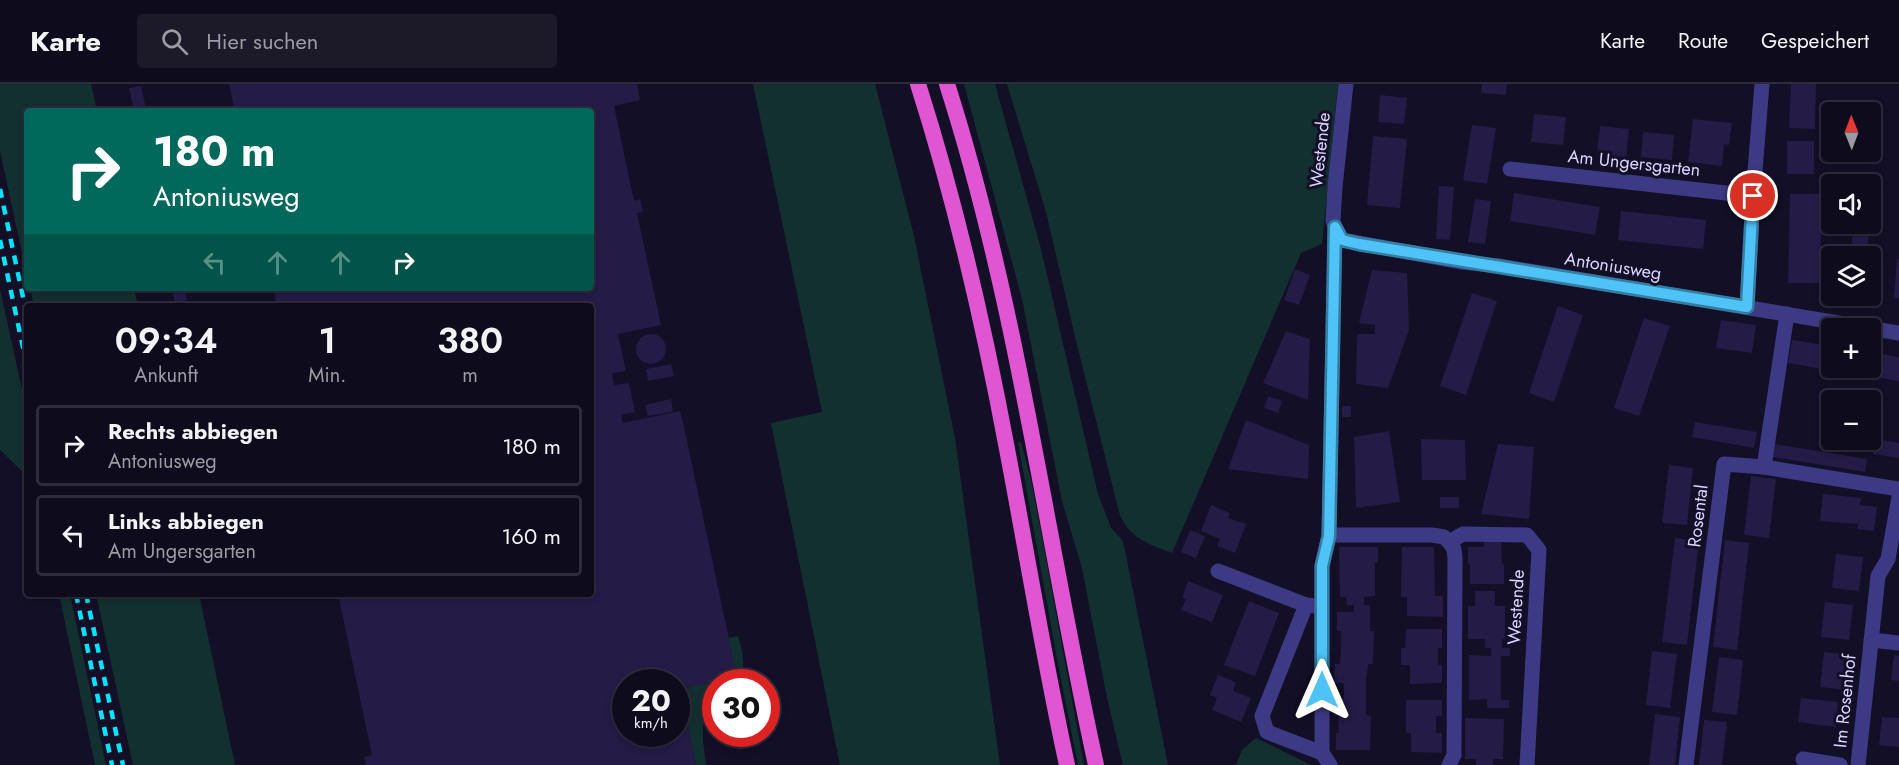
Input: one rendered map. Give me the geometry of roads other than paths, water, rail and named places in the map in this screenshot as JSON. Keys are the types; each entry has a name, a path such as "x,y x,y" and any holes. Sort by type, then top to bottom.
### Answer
{"highway":[{"path":"918,84 948,184 979,313 1007,448 1066,765"},
{"path":"947,84 983,208 1004,295 1096,765"},
{"path":"1057,765 1059,729"}],"street":[{"name":"Westende","path":"1306,605 1262,716 1267,732 1326,759 1322,566 1329,536 1335,187 1347,84"},
{"path":"1747,307 1762,84"},
{"name":"Am Ungersgarten","path":"1510,169 1753,196"},
{"name":"Antoniusweg","path":"1334,224 1342,240 1359,244 1899,333"},
{"path":"1787,314 1764,467 1899,489"},
{"name":"Rosental","path":"1686,765 1724,464 1764,467"},
{"name":"Im Rosenhof","path":"1858,765 1878,576 1888,559 1899,497"},
{"path":"1329,536 1432,534 1444,537 1454,549 1454,755 1449,765"},
{"name":"Westende","path":"1449,542 1463,534 1527,535 1539,550 1527,765"},
{"path":"1218,571 1306,605 1322,607"},
{"name":"Im Rosenhof","path":"1871,640 1899,643"},
{"name":"Im Rosenhof","path":"1803,759 1840,765"}],"railway":[{"path":"0,189 24,303"},
{"path":"0,240 24,352"},
{"path":"77,597 112,765"},
{"path":"87,597 123,765"}]}
